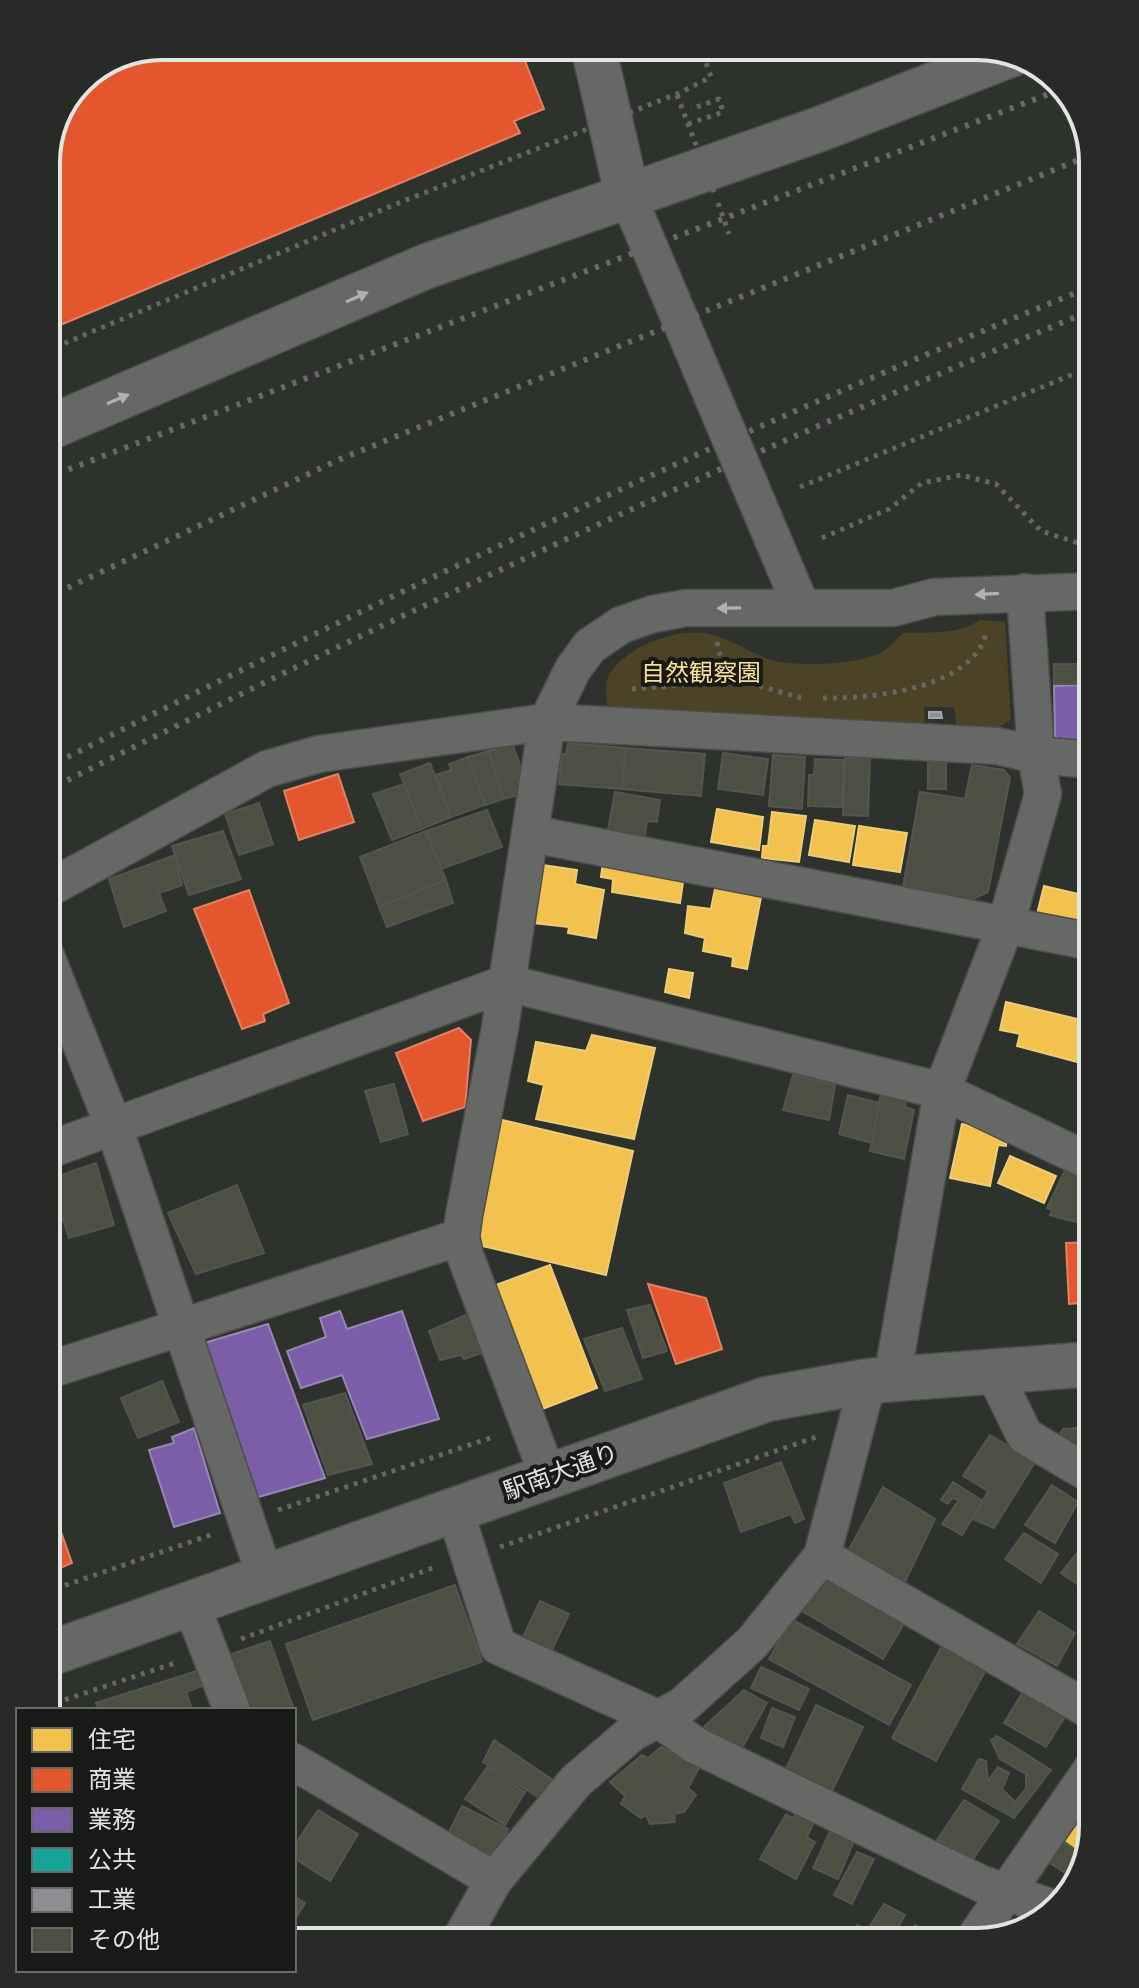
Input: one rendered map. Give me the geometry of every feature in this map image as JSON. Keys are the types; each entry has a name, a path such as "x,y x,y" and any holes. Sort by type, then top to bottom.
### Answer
{"street":[{"path":"596,60 627,194 801,606"},
{"path":"60,423 427,266 820,129 993,61"},
{"path":"548,1476 461,1237 532,834 547,722 573,669 590,646 621,625 686,608 893,608 923,598 1079,591"},
{"path":"467,1928 494,1880 576,1781 632,1733 682,1706 752,1643 822,1556 880,1380 942,1091 1006,924 1043,794 1036,755 1025,592"},
{"path":"60,882 267,769 319,754 547,722 997,746 1036,755 1079,759"},
{"path":"532,834 1079,939"},
{"path":"60,1146 507,983 942,1091 1079,1156"},
{"path":"60,991 114,1127 266,1579"},
{"path":"60,1366 461,1237"},
{"name":"駅南大通り","path":"60,1650 767,1399 880,1380 1079,1365"},
{"path":"993,1371 1025,1436 1079,1468"},
{"path":"455,1511 498,1646 657,1718 695,1745 982,1884 1042,1904"},
{"path":"822,1556 1079,1704"},
{"path":"191,1604 231,1708"},
{"path":"296,1763 494,1880"},
{"path":"981,1928 1079,1787"}],"path":[{"path":"60,345 401,202 677,94 711,77 705,60"},
{"path":"677,94 729,234"},
{"path":"688,124 723,112 719,99 691,109"},
{"path":"800,487 1079,372"},
{"path":"822,538 889,509 922,483 961,475 996,484 1041,531 1079,543"},
{"path":"619,690 704,683 725,676 800,698 854,699 917,690 963,666 985,638 987,625"},
{"path":"715,637 725,676"},
{"path":"269,1513 509,1431"},
{"path":"486,1553 805,1438 832,1434"},
{"path":"60,1587 228,1528"},
{"path":"235,1641 446,1563"},
{"path":"60,1701 181,1661"}],"green space":[{"name":"自然観察園","path":"980,620 1005,622 1011,720 996,729 957,729 954,707 924,707 925,727 607,707 607,680 615,667 637,649 678,634 713,635 771,660 827,664 880,653 903,633 953,630"}],"building: 住宅":[{"path":"717,809 763,817 759,850 711,842"},
{"path":"772,812 806,816 799,862 762,858 763,846 768,846"},
{"path":"815,820 855,826 849,862 809,855"},
{"path":"859,826 907,833 900,872 853,865"},
{"path":"603,862 684,875 680,903 612,892 613,879 601,877"},
{"path":"543,865 577,870 575,884 604,890 596,938 568,933 569,927 534,923"},
{"path":"716,884 762,892 747,969 732,966 733,957 703,951 705,938 685,933 688,906 711,909"},
{"path":"1044,886 1079,894 1079,924 1037,914"},
{"path":"669,969 693,973 689,998 665,992"},
{"path":"1006,1002 1079,1019 1079,1062 1017,1046 1020,1034 1000,1030"},
{"path":"592,1035 655,1048 634,1139 536,1119 544,1085 528,1081 536,1042 586,1051"},
{"path":"498,1119 633,1151 606,1275 474,1244"},
{"path":"962,1124 1007,1134 1006,1146 998,1145 990,1186 950,1178"},
{"path":"1010,1156 1056,1176 1044,1203 998,1183"},
{"path":"550,1265 597,1388 540,1410 493,1286"},
{"path":"1075,1812 1079,1815 1076,1850 1059,1838"}],"building: 商業":[{"path":"162,60 525,60 544,109 514,121 520,133 60,325 60,155 63,136 77,105 90,90 105,77 123,68"},
{"path":"338,774 354,822 299,840 284,791"},
{"path":"249,890 289,1003 263,1014 265,1021 242,1029 194,909"},
{"path":"459,1028 471,1040 465,1107 423,1121 396,1053"},
{"path":"1066,1243 1079,1243 1079,1303 1069,1304"},
{"path":"648,1284 706,1298 722,1349 676,1364"},
{"path":"60,1529 72,1563 60,1568"}],"building: 業務":[{"path":"1079,685 1079,744 1062,743 1055,736 1054,686"},
{"path":"340,1311 347,1329 402,1311 439,1419 367,1439 342,1375 301,1388 287,1351 326,1337 320,1318"},
{"path":"268,1324 325,1478 255,1498 201,1344"},
{"path":"194,1428 220,1513 174,1527 149,1450 174,1443 172,1437"}],"building: 工業":[{"path":"929,712 941,712 942,718 929,718"}],"building: その他":[{"path":"1054,664 1079,664 1079,684 1054,684"},
{"path":"512,743 521,768 519,795 503,799 489,751"},
{"path":"568,743 626,748 622,789 559,784 561,754 566,754"},
{"path":"626,748 705,754 701,796 622,789"},
{"path":"489,751 503,799 485,805 468,757"},
{"path":"723,753 768,759 763,795 718,789"},
{"path":"773,755 805,757 802,809 769,806"},
{"path":"468,757 485,805 451,817 436,775 451,770 449,764"},
{"path":"845,758 870,758 868,816 843,815"},
{"path":"815,759 844,760 842,807 808,806 809,775 814,775"},
{"path":"928,762 946,762 946,789 928,789"},
{"path":"430,763 451,817 422,829 400,774"},
{"path":"972,765 1004,770 1010,778 988,892 971,900 903,887 920,792 965,799"},
{"path":"404,784 422,829 392,840 373,794"},
{"path":"615,792 660,800 657,822 647,821 644,841 607,835"},
{"path":"259,803 273,844 239,855 225,814"},
{"path":"487,810 502,847 441,869 426,831"},
{"path":"223,831 241,879 189,895 172,846"},
{"path":"426,831 446,880 379,907 360,857"},
{"path":"175,855 182,885 159,893 166,911 124,927 109,879"},
{"path":"446,880 453,903 387,927 379,907"},
{"path":"793,1075 835,1085 829,1120 783,1110"},
{"path":"394,1084 408,1134 381,1142 365,1091"},
{"path":"881,1093 906,1100 905,1107 914,1110 904,1159 870,1151"},
{"path":"848,1095 879,1103 872,1143 839,1134"},
{"path":"96,1163 114,1225 69,1238 60,1211 60,1175"},
{"path":"1066,1168 1079,1175 1079,1215 1076,1222 1050,1215 1052,1210 1047,1208"},
{"path":"237,1185 264,1253 196,1274 168,1213"},
{"path":"650,1305 667,1351 643,1358 627,1310"},
{"path":"468,1314 485,1352 464,1359 461,1355 440,1360 429,1331"},
{"path":"622,1328 642,1379 605,1391 584,1339"},
{"path":"162,1381 179,1422 138,1438 121,1398"},
{"path":"345,1393 372,1464 328,1475 303,1405"},
{"path":"1079,1428 1079,1450 1058,1437 1063,1429"},
{"path":"990,1435 1035,1462 994,1528 973,1519 988,1491 963,1476"},
{"path":"781,1462 804,1519 795,1523 791,1514 741,1532 724,1483"},
{"path":"953,1482 983,1501 962,1535 942,1524 959,1500 952,1498 948,1504 941,1500"},
{"path":"1052,1485 1078,1502 1055,1543 1025,1525"},
{"path":"883,1487 935,1519 905,1582 847,1553"},
{"path":"1024,1533 1058,1554 1041,1583 1005,1559"},
{"path":"1079,1550 1079,1585 1061,1573"},
{"path":"824,1572 906,1620 883,1659 802,1611"},
{"path":"455,1585 482,1662 313,1720 286,1644"},
{"path":"540,1601 569,1614 551,1652 522,1639"},
{"path":"1039,1611 1075,1633 1057,1666 1017,1644"},
{"path":"791,1619 911,1685 889,1725 769,1659"},
{"path":"270,1641 293,1708 244,1708 225,1656"},
{"path":"943,1644 987,1668 936,1761 892,1738"},
{"path":"761,1667 809,1689 799,1710 751,1688"},
{"path":"200,1670 205,1685 186,1692 191,1708 97,1708 96,1703"},
{"path":"1028,1684 1069,1710 1046,1747 1004,1723"},
{"path":"744,1690 767,1703 742,1748 704,1727"},
{"path":"816,1705 863,1727 831,1793 785,1771"},
{"path":"772,1708 795,1717 783,1747 761,1738"},
{"path":"997,1736 1051,1770 1014,1818 962,1789 979,1759 986,1761 988,1781 998,1767 1009,1773 1002,1789 1015,1802 1026,1789 1026,1774 1000,1759 991,1740"},
{"path":"494,1740 560,1785 544,1801 483,1762"},
{"path":"661,1747 699,1768 688,1788 696,1795 684,1812 674,1814 675,1822 650,1824 646,1815 641,1818 621,1804 625,1796 610,1782 642,1755 648,1758"},
{"path":"487,1767 525,1792 505,1825 465,1799"},
{"path":"964,1800 999,1821 973,1859 937,1840"},
{"path":"462,1806 508,1829 494,1857 448,1834"},
{"path":"318,1810 358,1834 330,1881 296,1859 296,1843"},
{"path":"798,1810 815,1820 807,1837 815,1842 796,1879 760,1859 786,1814 793,1818"},
{"path":"832,1827 855,1839 838,1879 813,1868"},
{"path":"1059,1838 1076,1850 1065,1873 1044,1859"},
{"path":"857,1852 874,1859 852,1904 834,1895"},
{"path":"296,1897 305,1903 296,1918"},
{"path":"884,1904 905,1915 898,1928 869,1928"}],"railway":[{"path":"60,473 1052,93"},
{"path":"60,591 338,460 1079,160"},
{"path":"60,761 304,639 564,515 827,397 1079,292"},
{"path":"60,784 304,663 565,540 827,422 1079,316"}]}
